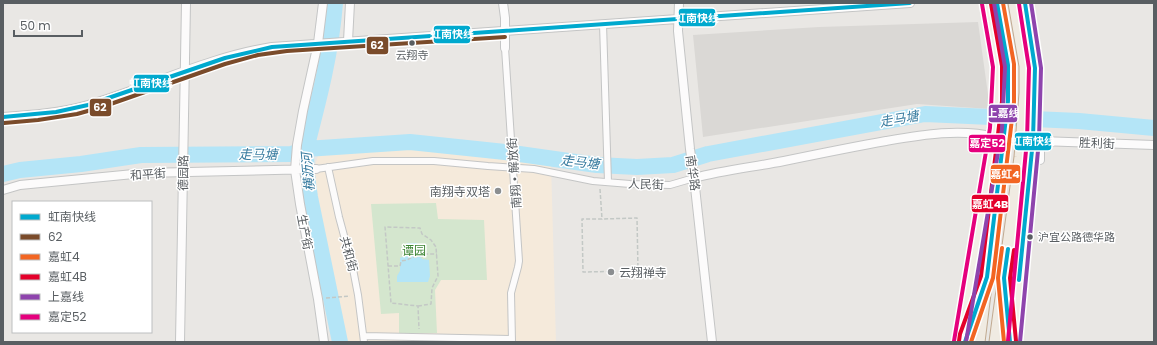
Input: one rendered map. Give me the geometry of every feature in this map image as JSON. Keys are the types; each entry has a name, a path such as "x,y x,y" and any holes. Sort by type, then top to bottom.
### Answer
{"highway":[{"path":"978,342 1008,101 1008,65 997,3"},
{"path":"996,342 1021,157 1026,93 1026,66 1015,3"},
{"path":"965,342 986,277"},
{"path":"1004,278 1010,342"}],"main road":[{"path":"960,342 996,133 999,67 988,3"},
{"path":"1014,342 1031,160 1036,137 1034,110 1035,68 1025,3"}],"street":[{"name":"德园路","path":"180,342 186,3"},
{"name":"生产街","path":"323,3 318,43 302,111 296,159 299,170 300,204 318,299 324,342"},
{"path":"348,41 350,3"},
{"name":"南翔 • 解放街","path":"503,3 519,261 511,293 512,340"},
{"name":"南华路","path":"679,3 678,19 690,148 712,342"},
{"path":"3,117 37,114 75,108 100,101 223,58 279,46 910,3"},
{"path":"603,24 608,182"},
{"name":"人民街","path":"299,170 373,162 416,160 447,161 547,171 600,182 670,184 727,170 766,165 841,149 914,136 953,133 996,133"},
{"name":"胜利街","path":"1036,137 1154,145"},
{"name":"共和街","path":"328,168 353,269 364,339"},
{"name":"和平街","path":"3,190 20,185 144,173 299,170"},
{"path":"364,339 419,337 512,340"}],"path":[{"path":"600,182 602,219"},
{"path":"637,218 638,271 583,272 582,219 602,219 637,218"},
{"path":"385,227 420,228 422,234 432,240 436,247 438,276 432,288 432,304 418,306 391,303 388,266 385,227"},
{"path":"388,266 400,266 402,261 412,257 418,257 422,254 437,254"},
{"path":"318,299 345,296"},
{"path":"418,306 419,337"}],"shaded area":[{"path":"978,22 990,109 917,104 703,137 693,35 819,27"},
{"path":"359,139 492,154 551,163 556,342 345,342 312,174 319,153"}],"green space":[{"name":"谭园","path":"436,203 438,219 484,220 487,280 441,280 435,290 437,333 399,333 399,313 381,314 371,204"}],"water":[{"path":"407,243 417,243 417,251 422,259 429,260 430,276 428,282 397,282 397,276 400,271 400,258 405,256 404,249"}],"waterway":[{"name":"横沥河","path":"335,3 331,40 320,94 306,149 306,155 307,179 310,197 340,342"},
{"name":"走马塘","path":"3,174 20,170 81,164 141,155 291,154 306,149 410,142 505,152 597,165 637,167 673,165 708,154 925,114 1079,121 1154,128"}],"transit line":[{"name":"虹南快线","path":"3,117 56,112 88,105 225,58 272,47 910,3"},
{"name":"上嘉线","path":"966,342 1002,129 1005,67 994,3"},
{"name":"虹南快线","path":"965,342 987,277 1008,101 1008,65 997,3"},
{"name":"嘉虹4","path":"971,342 993,278 1014,102 1014,64 1003,3"},
{"name":"虹南快线","path":"1019,280 1033,140 1035,68 1025,3"},
{"name":"上嘉线","path":"1020,342 1039,140 1041,68 1031,3"},
{"name":"嘉定52","path":"954,341 990,128 993,67 982,4"},
{"name":"嘉虹4B","path":"959,341 960,334 981,276 1002,101 1002,66 991,4"},
{"name":"嘉定52","path":"1008,341 1027,140 1029,68 1019,4"},
{"name":"62","path":"4,123 77,114 102,107 225,64 258,55 287,51 505,37"},
{"name":"嘉虹4","path":"1002,248 998,278 1004,342"},
{"name":"虹南快线","path":"1008,249 1004,278 1010,342"},
{"name":"嘉虹4B","path":"1014,250 1010,278 1016,341"}],"place":[{"name":"云翔寺","path":"412,43"},
{"name":"南翔寺双塔","path":"498,191"},
{"name":"沪宜公路德华路","path":"1030,237"},
{"name":"云翔禅寺","path":"611,272"}]}
